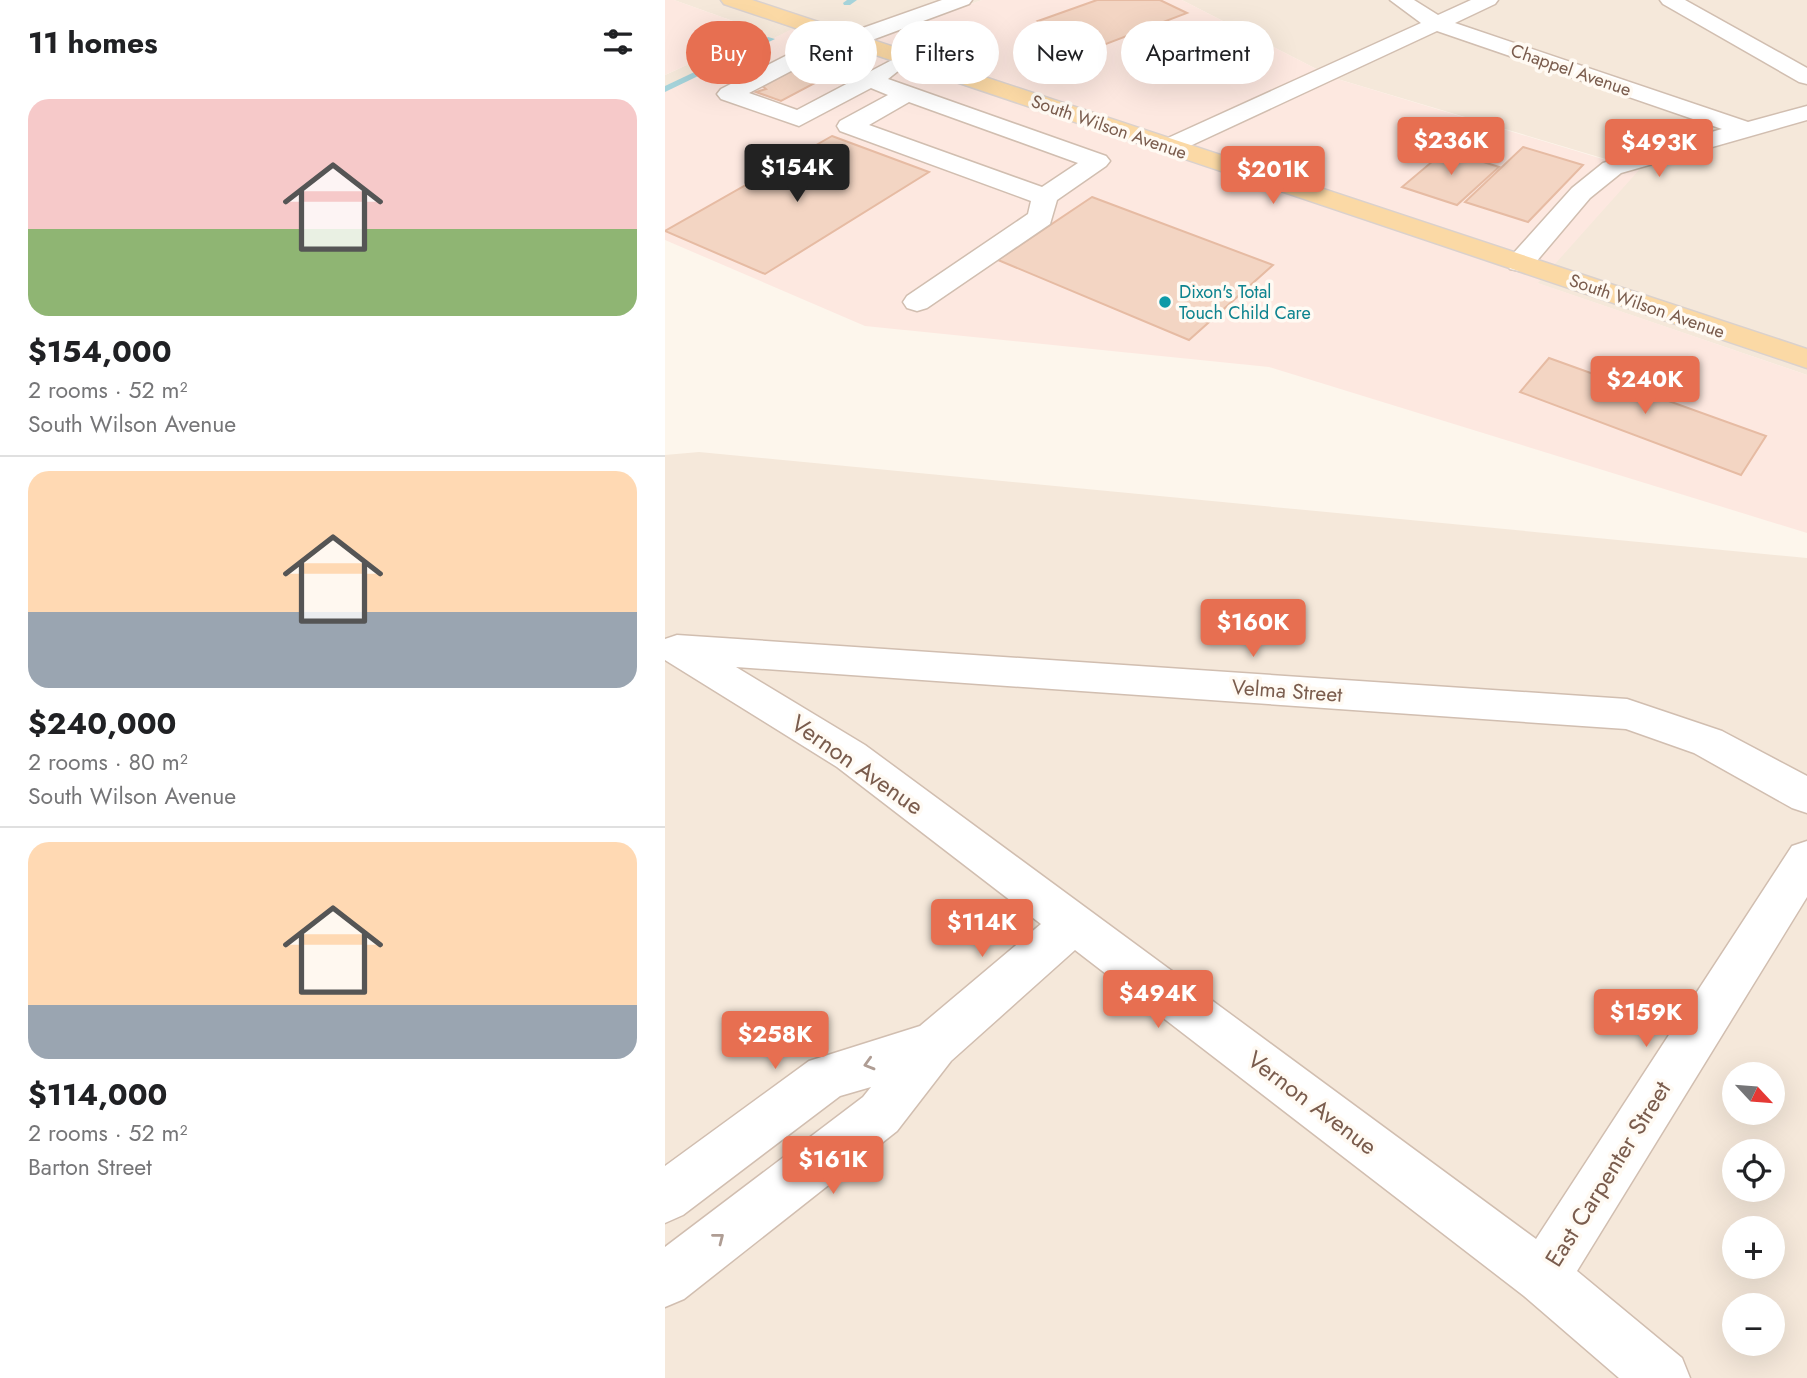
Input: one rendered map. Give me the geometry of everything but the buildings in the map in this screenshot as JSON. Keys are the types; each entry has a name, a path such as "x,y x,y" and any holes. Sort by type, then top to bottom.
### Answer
{"main road":[{"name":"South Wilson Avenue","path":"731,0 794,21"},
{"name":"South Wilson Avenue","path":"980,84 1807,359"}],"street":[{"path":"877,36 962,0"},
{"name":"Chappel Avenue","path":"1400,0 1437,24 1747,130"},
{"path":"1168,147 1488,0"},
{"path":"1670,0 1807,77"},
{"path":"785,65 729,94 799,119 862,84"},
{"path":"877,83 1097,161 1045,197 1041,218 917,302"},
{"path":"909,93 849,125 1045,197"},
{"path":"989,123 1028,100"},
{"path":"1520,263 1581,193 1612,168 1807,113"},
{"name":"Velma Street","path":"671,648 1627,715 1707,742 1807,796"},
{"name":"Vernon Avenue","path":"671,648 851,756 1543,1277 1662,1378"},
{"name":"East Carpenter Street","path":"1543,1277 1807,859"},
{"path":"665,1280 880,1114 934,1045 1073,924"},
{"path":"665,1197 826,1077 934,1045"}],"shaded area":[{"path":"665,0 674,0 733,21 686,21 686,65 665,75"},
{"path":"674,0 982,0 921,21 891,21 891,31 877,36 877,21 785,21 785,33 771,39 771,21 733,21"},
{"path":"982,0 1182,0 1223,21 1121,21 1121,84 1274,84 1274,47 1334,78 1639,170 1538,283 1807,375 1807,533 1269,367 865,326 665,240 665,91 686,81 686,84 771,84 771,39 785,32 785,84 877,84 877,36 891,31 891,84 999,84 999,21 921,21"},
{"path":"1182,0 1807,0 1807,375 1537,283 1639,169 1334,78 1274,47 1274,21 1223,21"},
{"path":"686,65 686,78 665,87 665,75"},
{"path":"699,452 1807,558 1807,1378 665,1378 665,455"}],"waterway":[{"path":"847,3 853,0"},
{"path":"665,89 686,79"}],"place":[{"name":"Dixon's Total Touch Child Care","path":"1165,302"}]}
